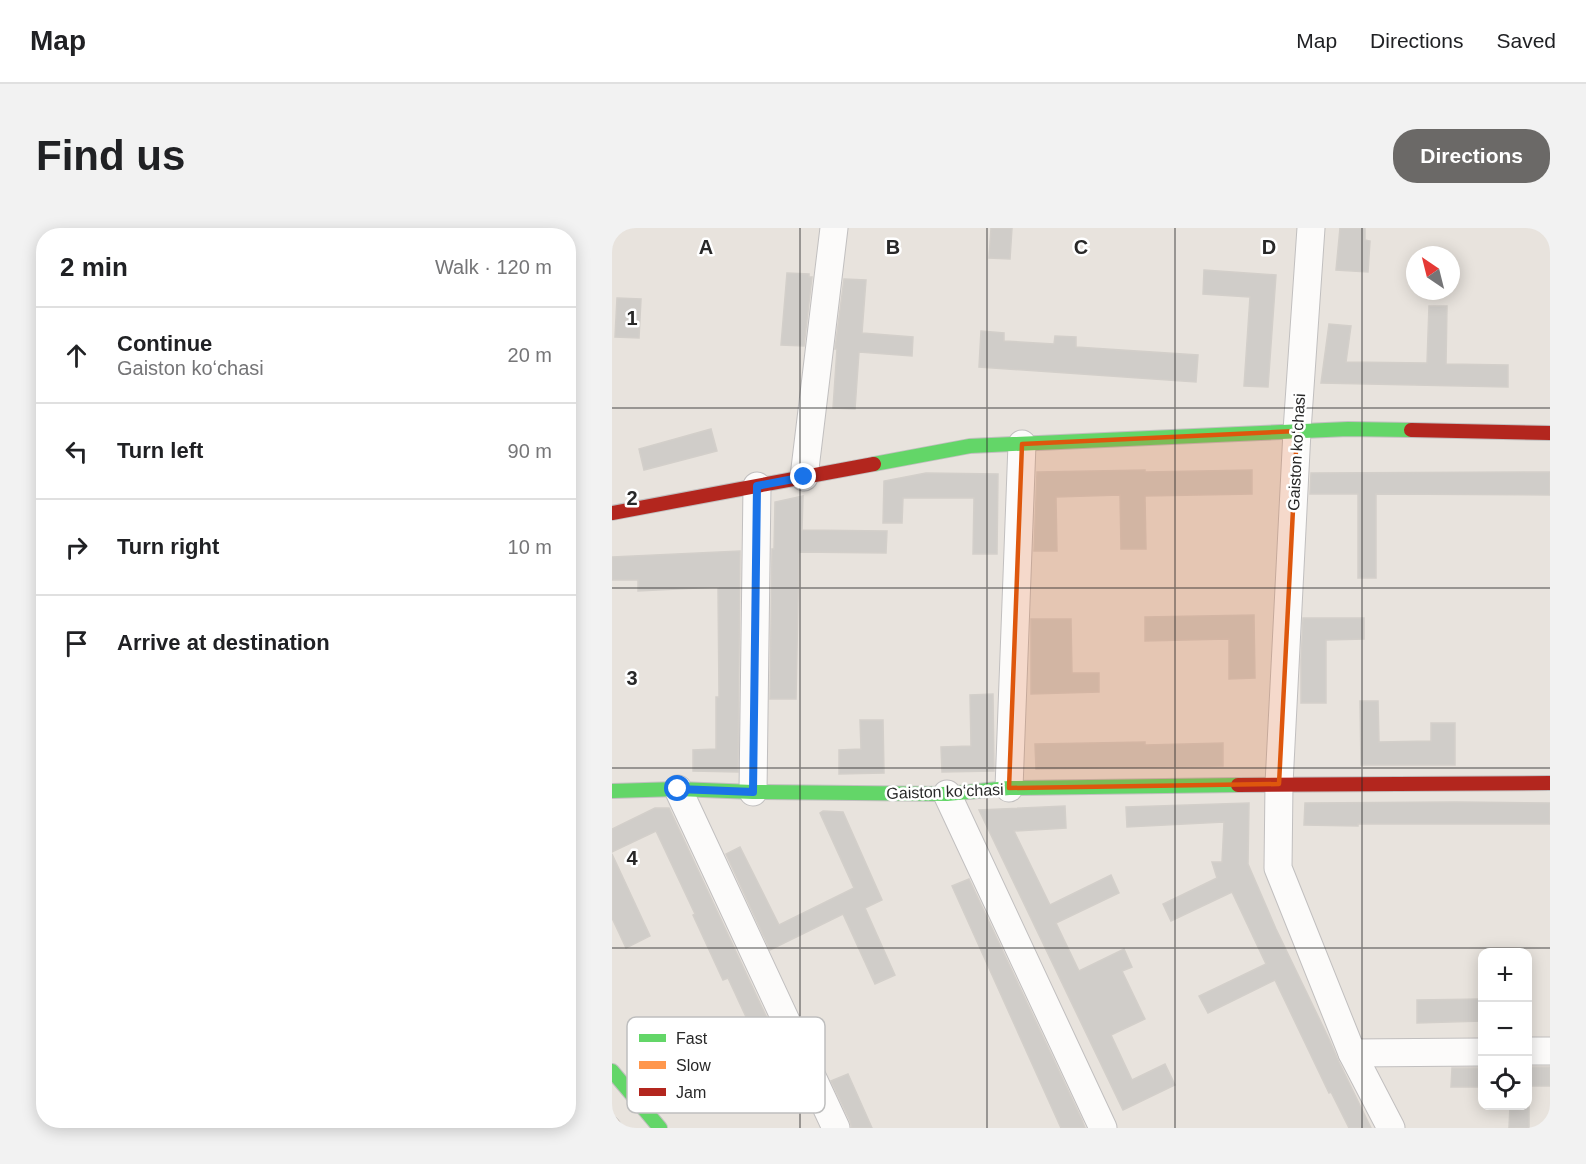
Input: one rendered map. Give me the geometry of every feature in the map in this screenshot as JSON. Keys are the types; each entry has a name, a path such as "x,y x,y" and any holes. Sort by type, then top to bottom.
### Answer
{"street":[{"path":"804,477 834,228"},
{"name":"Gaiston koʻchasi","path":"1279,784 1297,431 1311,228"},
{"path":"612,513 970,446 1348,429 1550,432"},
{"path":"1009,788 1022,444"},
{"path":"753,792 757,486"},
{"name":"Gaiston koʻchasi","path":"612,791 678,789 947,794 1009,788 1550,783"},
{"path":"1279,784 1278,868 1352,1053 1391,1128"},
{"path":"678,789 784,1017"},
{"path":"947,794 1103,1128"},
{"path":"1532,1052 1550,1051"},
{"path":"1352,1053 1478,1052"},
{"path":"612,1071 627,1089"},
{"path":"825,1104 836,1128"},
{"path":"647,1113 660,1128"},
{"path":"612,1124 615,1128"}],"highlighted area":[{"path":"1297,431 1279,784 1009,788 1022,444"}],"building":[{"path":"991,228 1012,228 1010,259 989,258"},
{"path":"1340,228 1365,228 1365,240 1370,241 1368,272 1336,270"},
{"path":"1204,270 1276,275 1268,387 1244,386 1250,297 1203,294"},
{"path":"787,273 809,274 809,277 812,277 804,346 781,345"},
{"path":"844,279 866,280 862,333 913,337 912,356 859,352 855,409 833,408 837,349 835,349"},
{"path":"617,298 641,299 639,338 615,337"},
{"path":"1429,306 1447,306 1446,364 1508,365 1508,387 1321,383 1329,324 1351,326 1346,362 1427,363"},
{"path":"981,331 1004,333 1004,341 1054,344 1055,336 1076,337 1076,347 1198,355 1196,382 979,367"},
{"path":"711,429 717,451 644,470 639,449"},
{"path":"1145,470 1145,472 1252,470 1252,494 1145,496 1146,549 1121,549 1120,495 1056,497 1057,551 1034,551 1037,472"},
{"path":"1550,472 1550,495 1376,494 1376,578 1358,578 1358,494 1310,494 1311,473"},
{"path":"926,473 998,474 997,554 973,554 974,498 903,498 902,523 883,523 884,481"},
{"path":"803,496 802,530 887,531 886,553 799,552 796,699 770,699 772,549 774,549 775,502"},
{"path":"740,551 738,772 693,771 693,750 716,749 716,697 719,697 718,587 638,591 638,580 612,580 612,557"},
{"path":"1254,615 1255,678 1229,679 1229,639 1145,641 1145,617"},
{"path":"1303,618 1364,618 1364,639 1326,640 1326,703 1301,703"},
{"path":"1031,619 1071,619 1072,673 1099,673 1099,692 1031,694"},
{"path":"993,694 994,771 942,772 941,747 971,746 970,695"},
{"path":"1360,701 1378,701 1379,742 1431,741 1431,723 1455,723 1455,765 1361,765"},
{"path":"860,720 883,720 884,773 839,774 839,750 861,749"},
{"path":"1145,742 1145,745 1223,743 1223,766 1036,769 1035,744"},
{"path":"1249,803 1248,864 1276,929 1371,1128 1349,1128 1331,1092 1329,1093 1275,980 1208,1013 1199,996 1266,964 1232,892 1171,921 1163,904 1217,878 1212,862 1222,862 1224,822 1127,827 1126,807"},
{"path":"1305,803 1550,803 1550,824 1304,825"},
{"path":"1065,806 1066,828 1014,831 1050,905 1111,875 1119,893 1056,923 1079,971 1124,949 1132,967 1122,971 1145,1019 1111,1035 1132,1080 1165,1064 1175,1085 1123,1110 979,810"},
{"path":"655,808 669,808 766,1017 746,1017 728,978 723,980 656,831 612,852 612,829"},
{"path":"823,811 843,812 882,900 865,908 895,975 875,984 843,914 770,950 726,854 740,847 779,925 854,888 820,813"},
{"path":"612,854 650,936 626,948 612,918"},
{"path":"969,879 1085,1128 1061,1128 952,886"},
{"path":"1478,999 1478,1021 1417,1023 1417,1000"},
{"path":"1532,1067 1550,1067 1550,1086 1532,1086"},
{"path":"1452,1068 1478,1068 1478,1087 1451,1087"},
{"path":"848,1074 872,1128 852,1128 831,1081"},
{"path":"1510,1110 1529,1110 1529,1128 1509,1128"}],"traffic: fast":[{"path":"874,464 970,446 1348,429 1411,430"},
{"path":"612,791 678,789 947,794 1009,788 1238,785"},
{"path":"612,1071 627,1089"},
{"path":"647,1113 660,1128"}],"traffic: slow":[{"path":"612,1124 615,1128"}],"traffic: jam":[{"path":"1411,430 1550,433"},
{"path":"612,513 874,464"},
{"path":"1238,785 1550,783"}],"route":[{"path":"678,789 753,792 757,486 804,477"}]}
